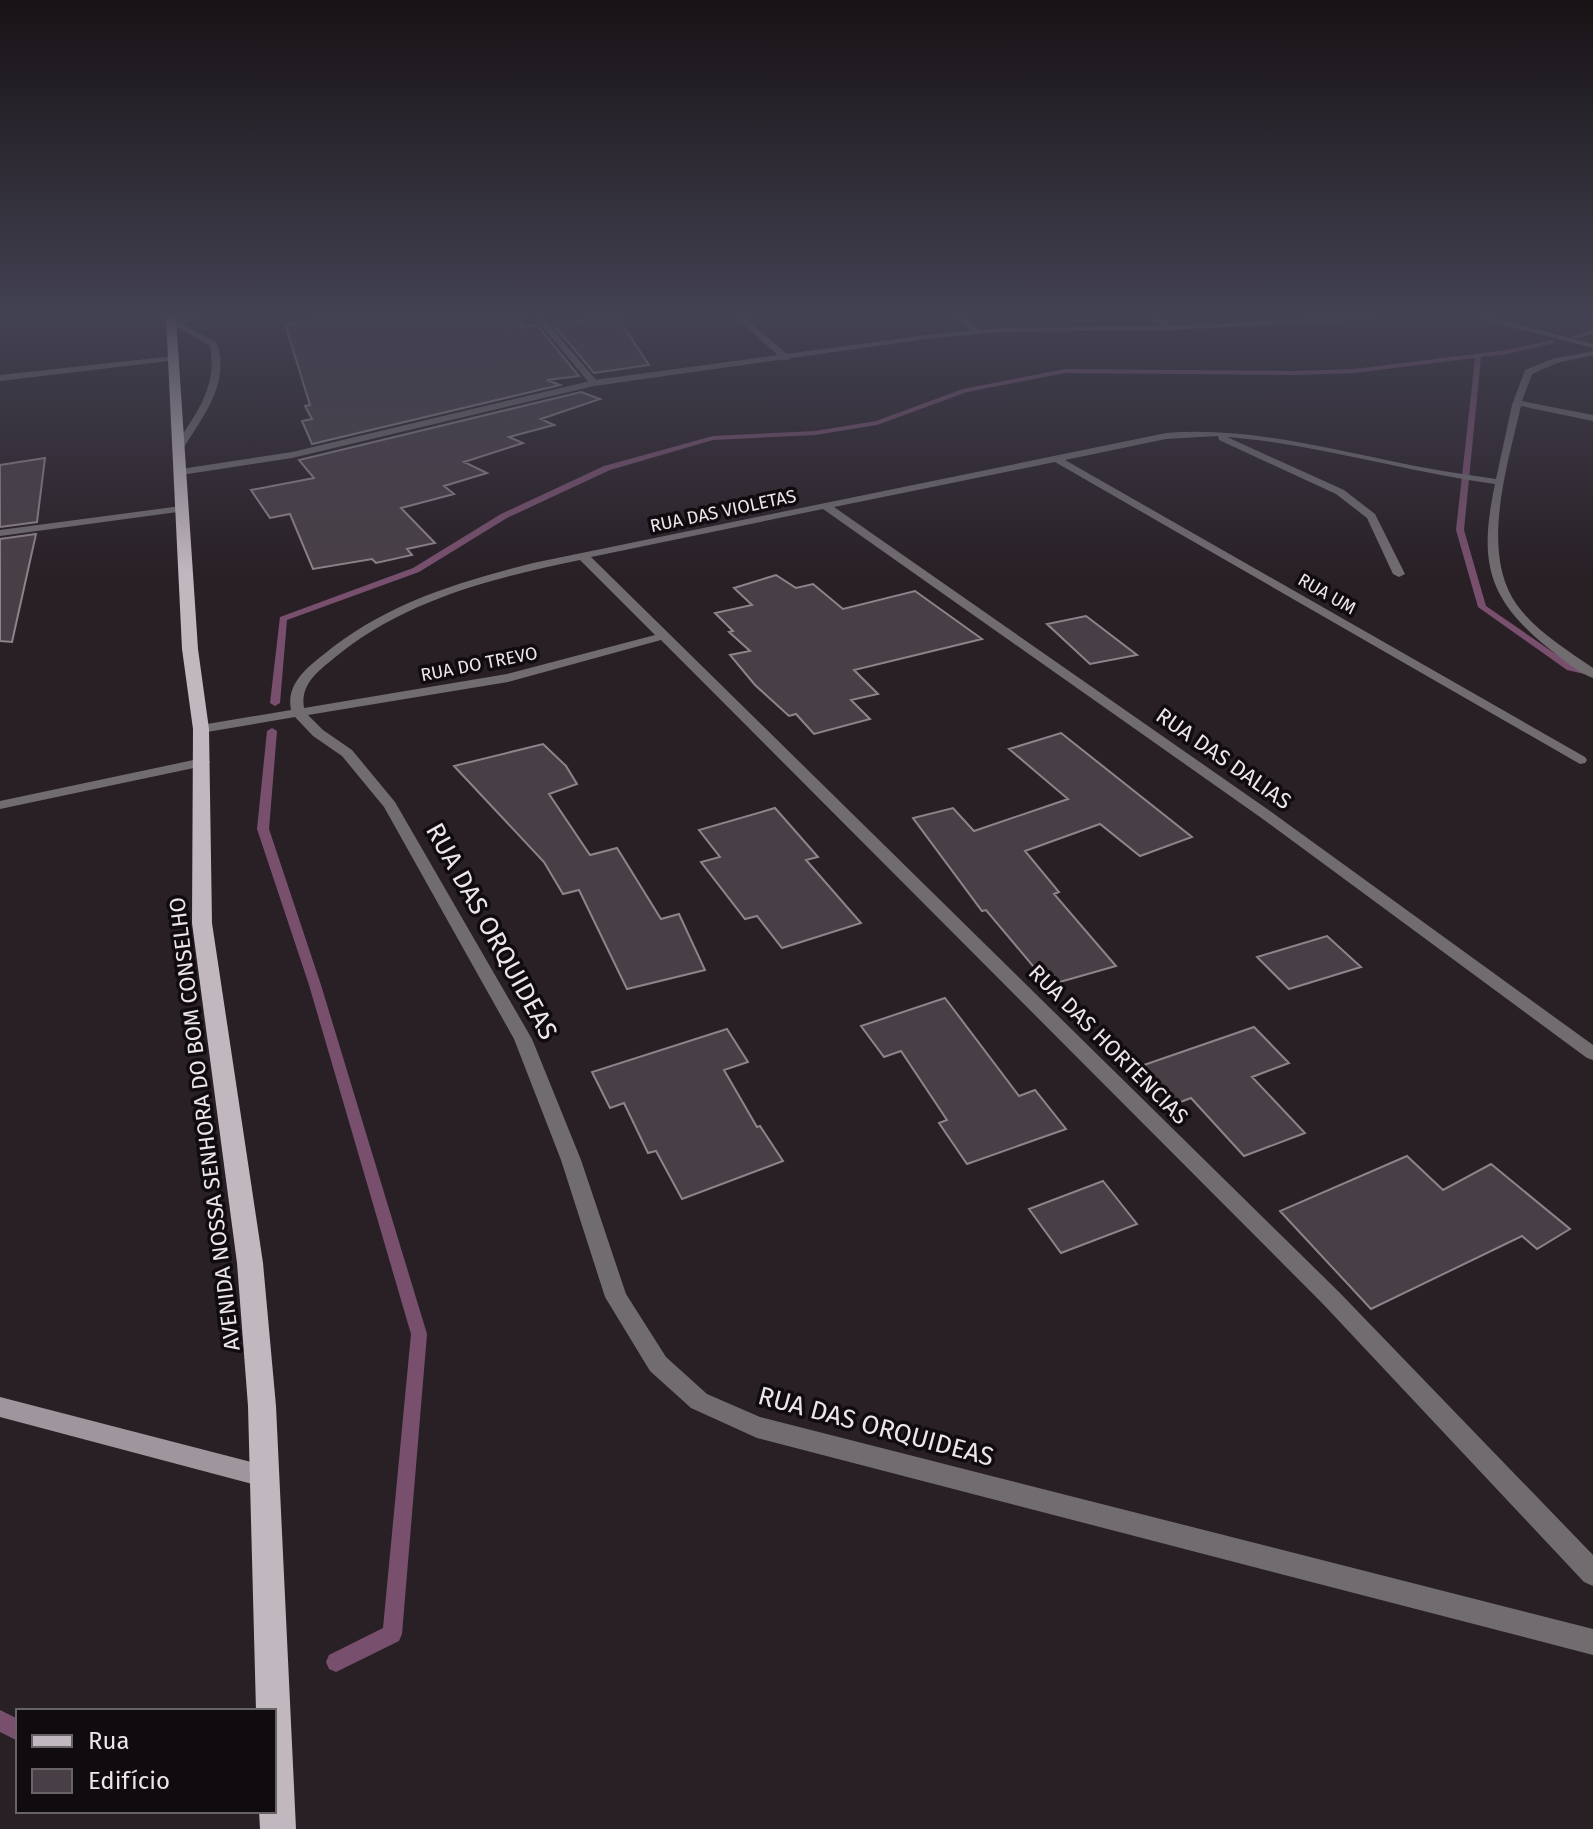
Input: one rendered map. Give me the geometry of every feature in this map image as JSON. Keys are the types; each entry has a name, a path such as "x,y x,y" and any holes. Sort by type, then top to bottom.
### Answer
{"main road":[{"name":"AVENIDA NOSSA SENHORA DO BOM CONSELHO","path":"177,403 190,649 203,762 202,923 250,1263 267,1477 274,1709"},
{"path":"0,1407 267,1477"},
{"name":"AVENIDA NOSSA SENHORA DO BOM CONSELHO","path":"276,1765 278,1829"}],"street":[{"path":"179,447 205,403"},
{"path":"181,472 292,455 509,403"},
{"path":"1519,403 1500,482 1491,552 1494,576 1506,602 1533,629 1590,672"},
{"path":"1521,403 1593,418"},
{"path":"1209,432 1340,492 1371,516 1399,574"},
{"name":"RUA DAS VIOLETAS","path":"298,713 295,696 306,677 332,653 408,606 488,577 1166,436 1209,432 1296,443 1500,482"},
{"name":"RUA UM","path":"1057,459 1580,760"},
{"name":"RUA DAS DALIAS","path":"825,506 1265,814 1593,1054"},
{"path":"0,533 181,509"},
{"name":"RUA DAS HORTENCIAS","path":"584,557 1331,1298 1593,1573"},
{"name":"RUA DO TREVO","path":"298,713 508,678 664,636"},
{"path":"201,729 298,713"},
{"name":"RUA DAS ORQUIDEAS","path":"298,713 318,733 347,753 390,805 523,1039 571,1160 616,1297 658,1364 699,1401 757,1427 1593,1642"},
{"path":"0,805 203,762"}],"building":[{"path":"483,403 312,444 302,421 312,419 305,406"},
{"path":"534,403 587,403 541,419 554,425 509,437 523,443 464,462 487,473 444,486 454,494 401,508 435,543 407,549 412,555 376,563 372,559 313,569 290,514 270,518 251,490 314,478 299,460"},
{"path":"45,458 37,522 0,527 0,465"},
{"path":"36,534 12,642 0,641 0,539"},
{"path":"776,575 796,588 813,584 843,609 915,591 982,639 854,670 878,694 851,700 870,719 814,734 796,714 789,716 755,685 730,655 750,651 729,632 733,631 715,613 752,605 734,588"},
{"path":"1086,616 1137,655 1090,664 1047,624"},
{"path":"1061,733 1192,837 1140,856 1100,824 1025,851 1059,892 1054,894 1116,966 1049,985 986,910 982,911 913,818 953,808 974,831 1068,799 1009,749"},
{"path":"543,744 566,766 577,784 549,794 590,855 617,848 661,919 679,914 705,970 627,989 579,890 563,894 544,862 454,766"},
{"path":"775,808 818,857 806,860 861,923 782,948 757,916 745,919 701,862 720,857 699,830"},
{"path":"1327,936 1361,967 1289,989 1257,957"},
{"path":"945,998 1019,1096 1035,1090 1066,1129 967,1164 939,1123 947,1120 901,1051 884,1057 861,1026"},
{"path":"1254,1027 1289,1063 1252,1077 1305,1133 1244,1156 1191,1098 1175,1104 1141,1066"},
{"path":"727,1029 748,1062 724,1070 757,1127 760,1126 783,1161 682,1199 656,1151 648,1153 624,1103 610,1108 592,1072"},
{"path":"1407,1156 1443,1190 1491,1164 1570,1229 1537,1249 1522,1236 1371,1309 1280,1211"},
{"path":"1103,1181 1137,1224 1061,1253 1029,1209"}],"waterway":[{"path":"275,703 283,619 416,570 504,516 607,468 713,438 815,433 877,423 929,403"},
{"path":"1473,403 1460,530 1482,607 1570,668 1593,673"},
{"path":"272,731 263,829 315,985 419,1334 392,1634 336,1662"},
{"path":"0,1720 16,1730"}]}
